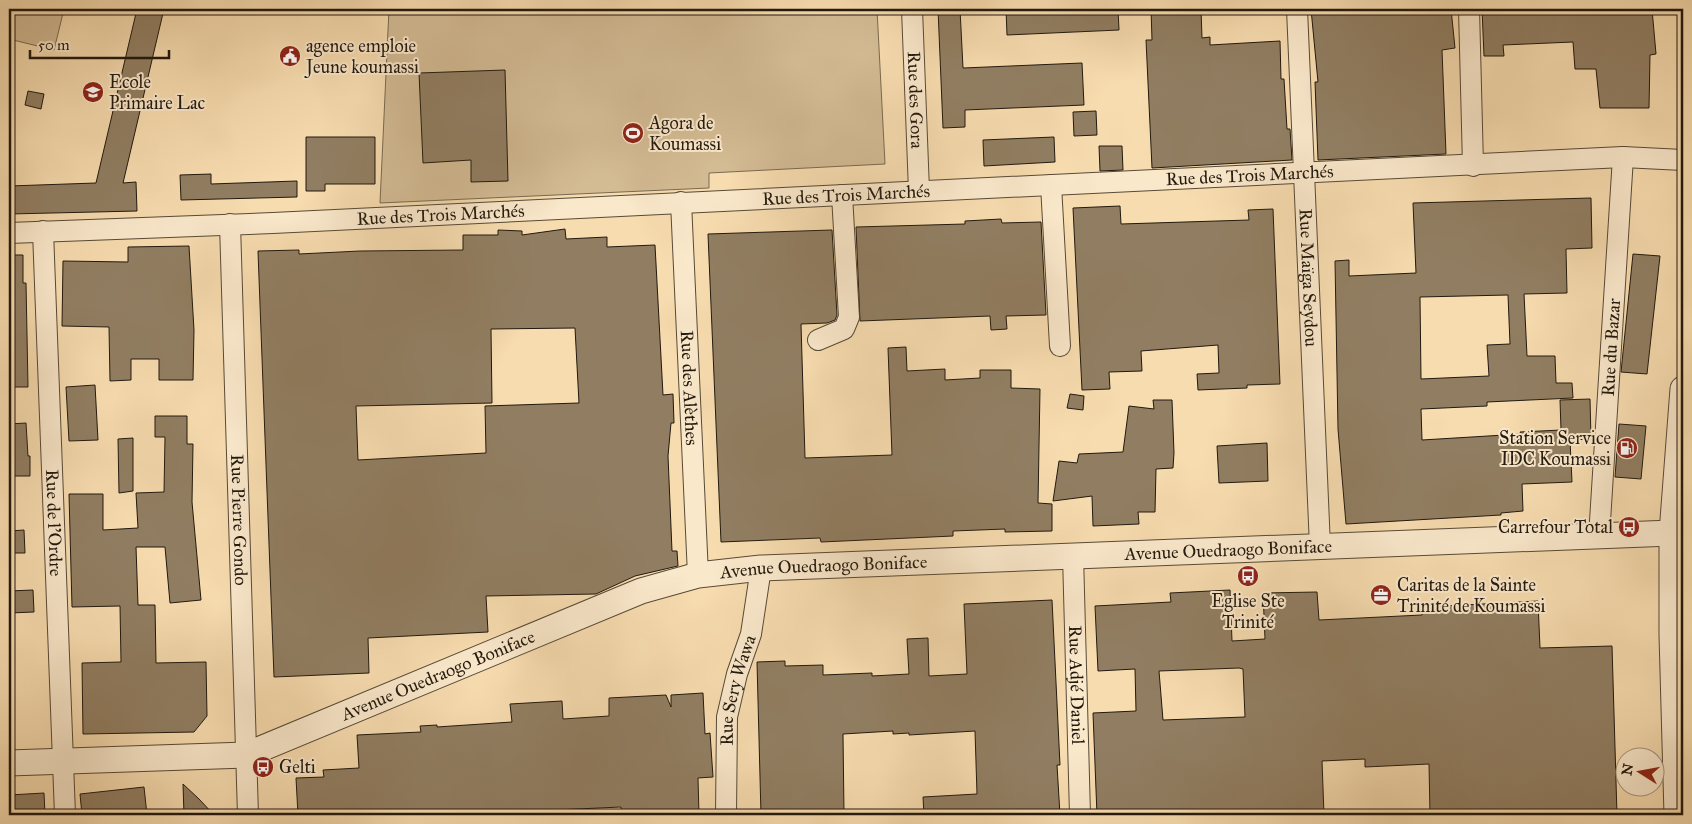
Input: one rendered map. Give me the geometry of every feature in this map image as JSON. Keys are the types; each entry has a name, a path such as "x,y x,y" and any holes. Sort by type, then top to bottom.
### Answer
{"street":[{"name":"Rue des Gora","path":"912,9 919,191"},
{"name":"Rue Maïga Seydou","path":"1297,9 1320,547"},
{"path":"1469,9 1473,166"},
{"name":"Rue des Trois Marchés","path":"9,233 1304,174 1623,157 1683,160"},
{"name":"Rue du Bazar","path":"1599,537 1623,157"},
{"path":"1051,185 1060,346"},
{"path":"818,340 844,329 849,317 842,195"},
{"name":"Rue des Alèthes","path":"681,202 698,575"},
{"name":"Rue Pierre Gondo","path":"230,224 248,815"},
{"name":"Rue de l'Ordre","path":"43,231 66,815"},
{"path":"1676,815 1677,635 1672,533 1683,398"},
{"name":"Avenue Ouedraogo Boniface","path":"9,763 246,755 641,591 698,575 761,568 1672,533"},
{"name":"Rue Adjé Daniel","path":"1074,555 1080,815"},
{"name":"Rue Sery Wawa","path":"726,815 727,717 733,688 751,634 761,568"}],"shaded area":[{"path":"9,9 64,9 54,50 9,39"},
{"name":"Agora de Koumassi","path":"389,9 877,9 885,164 709,173 709,188 380,203"}],"building":[{"path":"137,9 164,9 123,183 136,182 137,211 9,214 9,186 96,183"},
{"path":"938,9 960,9 963,68 1082,63 1084,105 965,110 965,127 943,128"},
{"path":"1006,9 1118,9 1119,30 1007,35"},
{"path":"1151,9 1201,9 1202,38 1210,37 1210,45 1280,41 1281,79 1284,79 1287,129 1290,129 1292,160 1152,168 1146,40 1152,40"},
{"path":"1311,9 1451,9 1455,48 1442,50 1446,154 1318,160 1315,82 1318,82"},
{"path":"1482,9 1652,9 1656,54 1650,55 1649,108 1600,108 1596,69 1575,69 1573,42 1503,45 1504,56 1484,56"},
{"path":"505,70 508,181 471,182 471,160 423,163 419,73"},
{"path":"28,91 44,94 41,109 25,105"},
{"path":"1096,111 1097,135 1074,136 1073,112"},
{"path":"306,137 375,137 375,184 325,184 325,191 306,191"},
{"path":"1054,137 1055,162 984,166 983,140"},
{"path":"1099,146 1122,146 1123,170 1100,171"},
{"path":"211,174 211,184 297,181 297,197 181,200 180,175"},
{"path":"1591,198 1592,248 1566,249 1567,293 1524,294 1527,356 1555,356 1556,383 1572,383 1573,398 1487,402 1487,406 1421,409 1422,440 1561,430 1560,400 1590,399 1591,439 1570,440 1572,482 1522,484 1523,511 1501,513 1501,515 1346,524 1338,429 1335,261 1349,260 1349,276 1416,273 1413,203","holes":["1508,295 1510,344 1487,345 1489,376 1421,379 1420,297"]},
{"path":"1120,206 1121,224 1249,220 1248,210 1273,209 1280,384 1247,385 1247,388 1198,390 1197,374 1219,373 1218,345 1141,351 1142,371 1109,372 1110,389 1082,390 1073,208"},
{"path":"1001,219 1002,223 1041,222 1046,315 1006,316 1007,329 991,330 990,316 860,321 856,227 965,224 965,221"},
{"path":"565,229 566,239 607,237 607,247 655,245 663,395 673,394 674,423 671,423 668,456 672,551 677,551 678,566 635,576 596,594 486,596 488,632 368,638 369,673 274,677 258,251 299,250 299,254 360,251 463,250 463,235 498,235 498,230 522,231 522,235","holes":["575,328 579,403 485,406 486,453 358,460 356,406 492,403 491,329"]},
{"path":"832,230 837,315 835,320 827,323 801,324 805,458 892,455 888,348 906,347 907,371 945,369 945,380 980,378 980,370 1011,370 1011,388 1040,389 1038,503 1052,504 1052,531 1005,532 1005,529 953,531 953,536 821,542 820,538 721,542 708,234"},
{"path":"189,246 194,330 193,380 159,380 159,359 131,359 131,380 110,381 109,327 62,326 63,261 128,262 128,247"},
{"path":"1633,254 1660,256 1647,374 1621,372"},
{"path":"9,255 23,255 23,283 26,283 28,387 12,387"},
{"path":"95,385 98,440 69,441 66,387"},
{"path":"1070,394 1084,396 1083,410 1067,408"},
{"path":"1153,400 1172,400 1174,453 1173,468 1156,469 1155,512 1138,512 1139,524 1093,526 1092,496 1053,501 1059,461 1077,463 1079,454 1123,452 1129,406 1154,409"},
{"path":"155,416 187,416 187,444 193,444 192,502 201,600 170,603 165,547 136,547 138,605 155,605 156,663 206,662 207,716 194,732 83,734 82,663 121,662 120,606 72,607 69,494 103,494 103,530 138,528 136,493 164,492 165,437 155,437"},
{"path":"26,423 28,456 30,456 30,476 9,476 9,424"},
{"path":"1619,424 1646,426 1641,479 1615,477"},
{"path":"133,438 133,491 119,493 118,439"},
{"path":"1267,443 1268,481 1219,483 1217,446"},
{"path":"24,530 25,553 11,553 10,531"},
{"path":"33,590 34,612 9,613 9,591"},
{"path":"1230,590 1232,641 1265,639 1263,593 1317,592 1319,620 1422,615 1422,605 1446,604 1446,606 1538,601 1540,648 1612,646 1615,746 1614,796 1616,796 1617,815 1430,815 1429,764 1365,767 1365,759 1322,761 1324,815 1097,815 1093,713 1136,711 1135,669 1098,671 1095,606 1171,602 1170,593","holes":["1243,669 1245,717 1163,720 1159,671"]},
{"path":"1052,600 1060,765 1057,765 1060,815 924,815 923,797 977,794 975,731 909,735 909,733 893,734 893,731 843,734 844,815 761,815 757,662 785,661 785,666 823,665 823,675 872,673 872,676 909,674 907,639 928,638 929,676 967,674 964,604"},
{"path":"703,693 705,734 710,733 713,777 698,778 699,815 622,815 621,807 533,811 533,815 298,815 296,778 324,777 323,770 359,768 357,735 421,732 420,726 437,725 437,727 512,722 510,704 562,701 563,719 609,716 609,698 666,695 671,707 671,695"},
{"path":"183,784 199,799 214,815 184,815"},
{"path":"144,787 147,815 82,815 80,794"},
{"path":"44,793 45,815 9,815 9,795"}],"place":[{"name":"agence emploie Jeune koumassi","path":"290,56"},
{"name":"Ecole Primaire Lac","path":"93,92"},
{"name":"Agora de Koumassi","path":"633,133"},
{"name":"Station Service IDC Koumassi","path":"1627,448"},
{"name":"Carrefour Total","path":"1629,527"},
{"name":"Eglise Ste Trinité","path":"1248,576"},
{"name":"Caritas de la Sainte Trinité de Koumassi","path":"1381,595"},
{"name":"Gelti","path":"263,767"}]}
